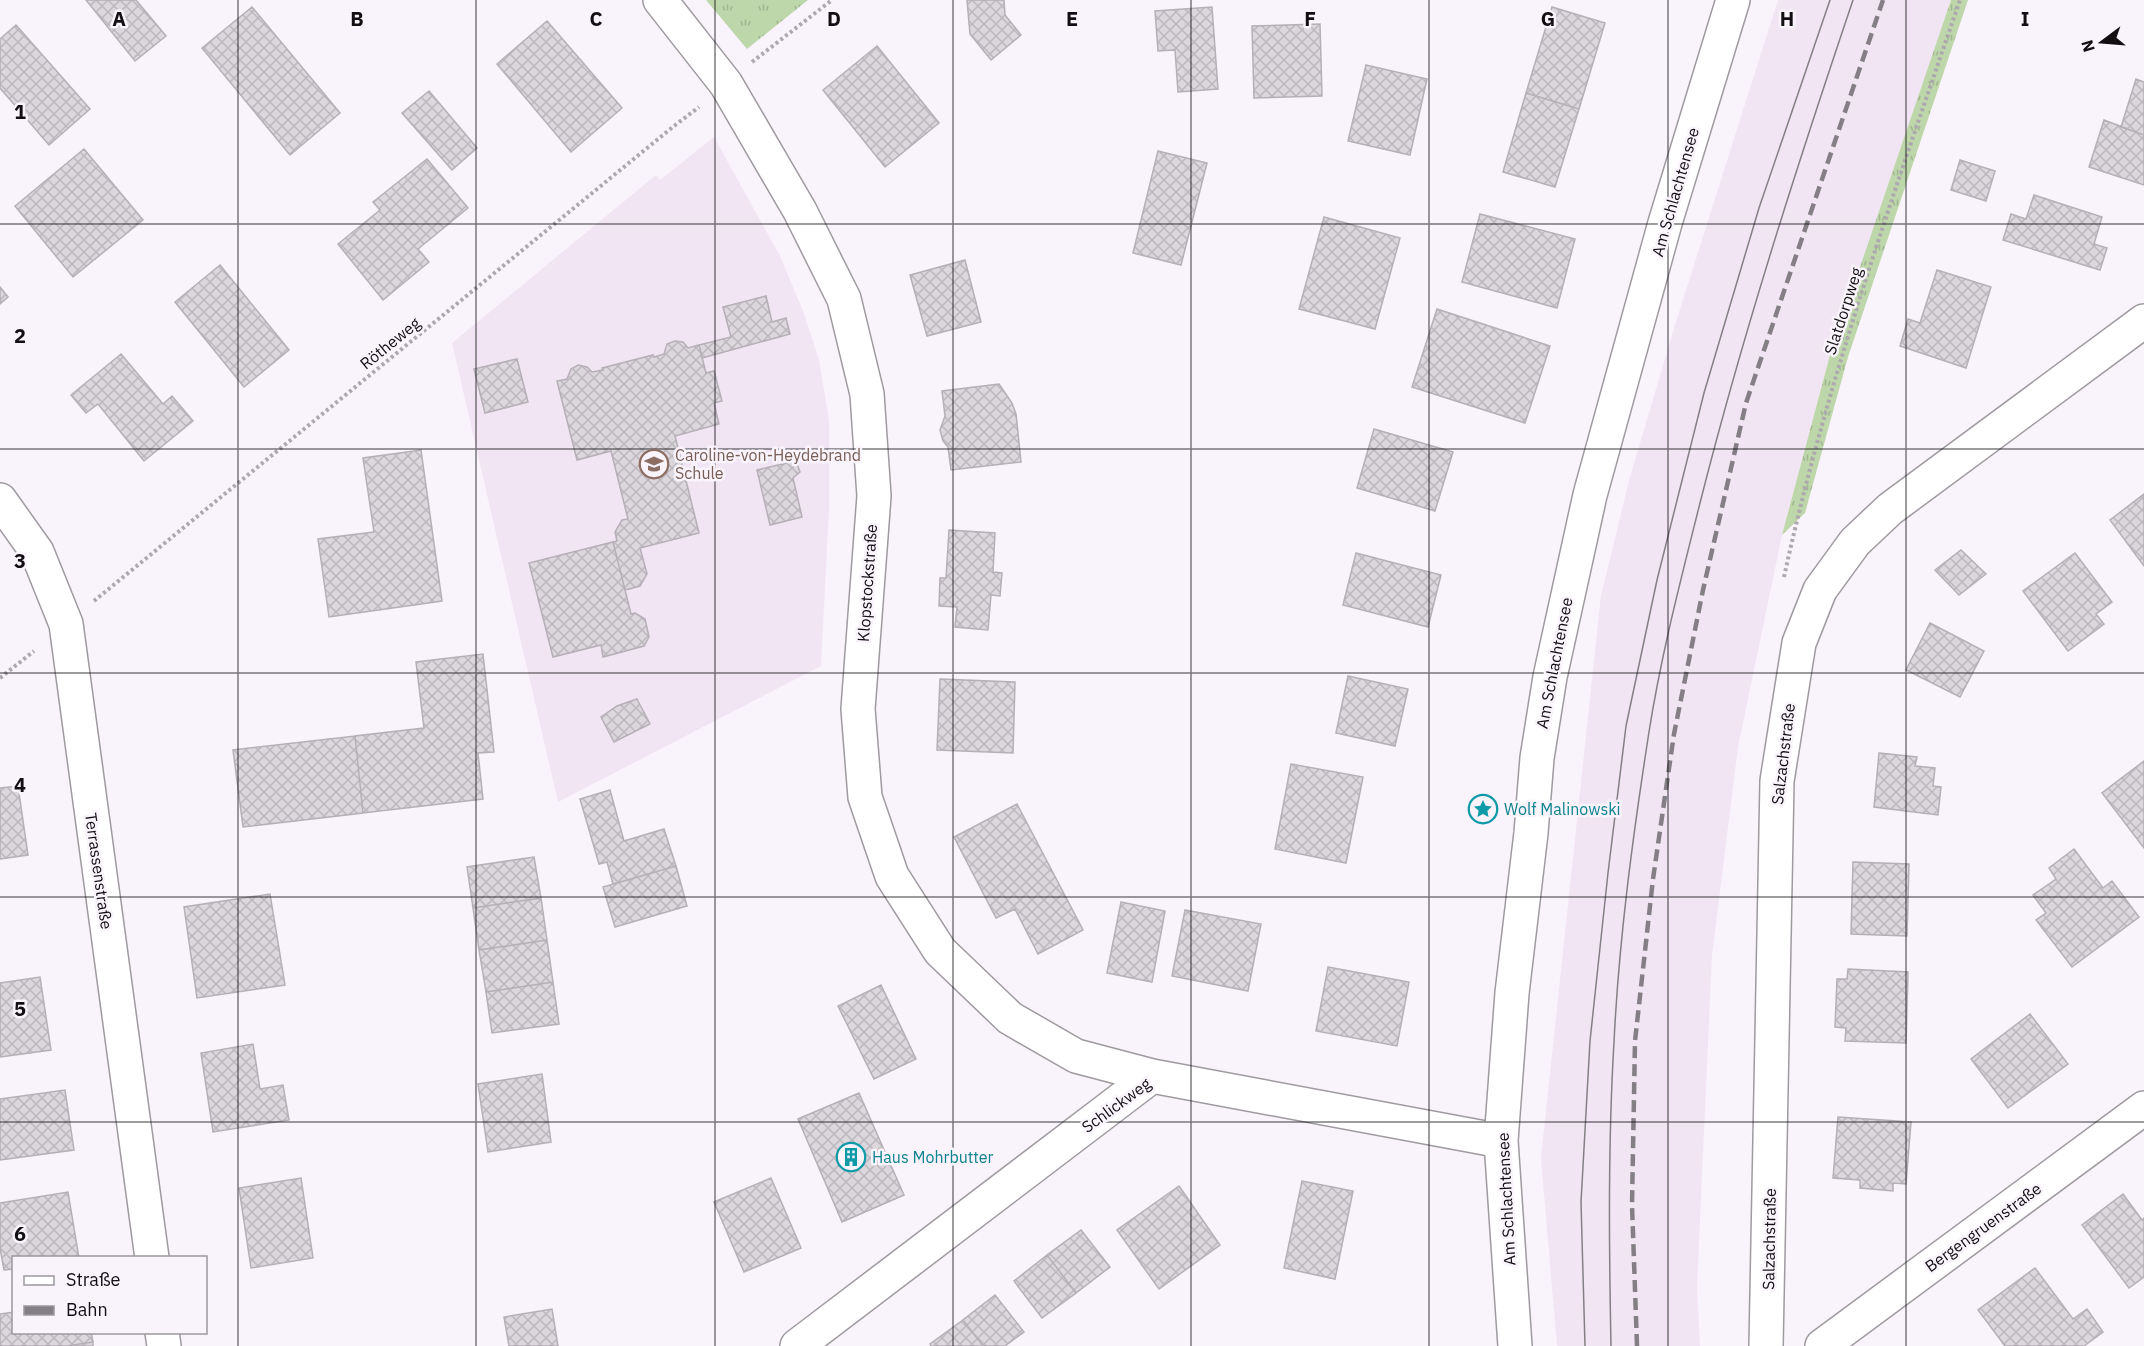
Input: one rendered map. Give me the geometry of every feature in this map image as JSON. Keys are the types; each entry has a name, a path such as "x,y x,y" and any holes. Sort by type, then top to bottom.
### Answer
{"street":[{"name":"Klopstockstraße","path":"660,0 726,84 800,211 844,299 867,394 874,496 858,709 865,797 892,876 940,951 1010,1018 1076,1056 1152,1076"},
{"name":"Am Schlachtensee","path":"1515,1346 1501,1141 1512,993 1531,833 1537,758 1550,677 1590,495 1665,223 1732,0"},
{"name":"Salzachstraße","path":"1766,1346 1777,781 1799,643 1820,590 1855,542 1876,522 1899,502 2144,321"},
{"name":"Terrassenstraße","path":"0,500 37,552 66,624 152,1256"},
{"name":"Schlickweg","path":"797,1346 1152,1076 1501,1141"},
{"name":"Bergengruenstraße","path":"1822,1346 2144,1108"}],"path":[{"path":"750,64 832,0"},
{"name":"Slatdorpweg","path":"1784,580 1798,512 1838,366 1876,245 1960,0"},
{"name":"Rötheweg","path":"92,602 705,103"},
{"path":"0,678 37,649"}],"shaded area":[{"path":"1778,0 1951,0 1830,355 1782,535 1738,747 1712,955 1697,1286 1700,1346 1557,1346 1541,1158 1601,595 1630,477 1675,325"},
{"name":"Caroline-von-Heydebrand Schule","path":"714,137 780,256 803,311 819,360 829,420 829,509 821,666 558,802 452,343 656,175 660,180"}],"green space":[{"path":"706,0 808,0 747,49"},
{"path":"1951,0 1968,0 1848,357 1805,513 1782,535 1830,355"}],"building":[{"path":"86,0 136,0 166,36 135,61"},
{"path":"967,0 1004,0 1005,15 1021,35 991,60 970,34"},
{"path":"252,7 340,113 290,155 202,48"},
{"path":"1212,7 1218,89 1178,92 1175,50 1158,51 1155,11"},
{"path":"1552,7 1605,23 1579,109 1526,93"},
{"path":"547,21 622,108 571,152 497,64"},
{"path":"1320,24 1322,96 1254,98 1252,26"},
{"path":"16,25 90,109 49,145 0,88 0,39"},
{"path":"877,46 939,123 885,167 823,90"},
{"path":"1366,65 1427,79 1410,155 1348,141"},
{"path":"2136,79 2144,82 2144,135 2121,127"},
{"path":"429,91 477,148 452,170 402,113"},
{"path":"1526,93 1579,109 1555,187 1503,172"},
{"path":"2104,120 2144,135 2144,185 2089,167"},
{"path":"84,149 143,220 73,277 15,206"},
{"path":"1158,151 1207,163 1181,265 1133,253"},
{"path":"427,159 468,208 418,249 429,262 383,300 338,244 380,210 373,202"},
{"path":"1960,160 1995,171 1986,201 1951,190"},
{"path":"2034,195 2102,217 2094,244 2107,248 2100,270 2003,240 2011,214 2026,219"},
{"path":"1480,214 1575,239 1557,308 1462,282"},
{"path":"1324,217 1400,238 1375,329 1299,309"},
{"path":"965,260 981,322 927,336 910,275"},
{"path":"220,265 289,350 244,387 175,302"},
{"path":"1937,270 1991,287 1966,368 1900,346 1908,319 1920,323"},
{"path":"0,287 8,297 0,304"},
{"path":"766,296 772,322 786,318 790,334 702,358 699,345 731,337 723,307"},
{"path":"1437,309 1550,346 1525,423 1412,387"},
{"path":"675,341 683,342 688,348 699,345 706,373 714,371 722,401 714,403 719,424 675,436 699,533 640,548 647,574 640,586 625,590 613,542 617,541 615,532 622,520 628,519 611,451 577,460 557,381 567,379 571,369 578,365 587,367 592,372 664,354 667,344"},
{"path":"121,354 163,404 172,396 193,421 144,461 98,404 86,413 71,395"},
{"path":"517,359 528,402 485,413 474,369"},
{"path":"999,384 1012,403 1016,414 1021,462 951,470 948,447 943,441 940,430 945,416 942,391"},
{"path":"1374,429 1453,452 1435,511 1357,488"},
{"path":"421,450 442,601 329,617 318,539 374,532 363,458"},
{"path":"796,461 800,472 793,478 802,517 770,525 757,470"},
{"path":"2144,494 2144,566 2110,520"},
{"path":"949,530 995,533 993,572 1002,573 1000,596 991,595 988,630 955,627 957,607 939,606 940,578 946,578"},
{"path":"613,542 631,614 635,613 645,619 649,637 644,646 603,657 601,645 553,657 529,563"},
{"path":"1961,550 1986,574 1959,595 1935,570"},
{"path":"1356,553 1441,575 1428,627 1343,605"},
{"path":"2075,553 2112,602 2096,614 2104,624 2068,651 2023,591"},
{"path":"1930,623 1984,651 1960,697 1906,670"},
{"path":"483,654 494,752 478,753 483,799 363,813 355,736 424,728 416,662"},
{"path":"1348,676 1408,689 1395,746 1336,733"},
{"path":"940,679 1015,682 1013,753 937,750"},
{"path":"637,699 650,724 614,742 601,717 617,706"},
{"path":"355,736 363,813 243,827 233,750"},
{"path":"1879,753 1917,757 1915,766 1935,768 1933,786 1941,787 1938,815 1874,807"},
{"path":"2144,761 2144,848 2102,793"},
{"path":"1291,764 1363,777 1346,863 1275,849"},
{"path":"18,786 28,855 0,859 0,788"},
{"path":"610,790 624,841 664,829 676,866 613,884 607,862 599,864 580,799"},
{"path":"1017,804 1083,930 1038,954 1015,909 996,918 954,837"},
{"path":"2074,849 2103,888 2112,881 2139,917 2072,967 2036,920 2046,913 2033,895 2056,879 2049,868"},
{"path":"534,857 541,898 473,908 467,867"},
{"path":"1853,862 1909,864 1907,936 1851,934"},
{"path":"676,866 687,906 615,927 603,887"},
{"path":"270,894 285,985 197,998 184,907"},
{"path":"541,898 547,940 479,950 473,908"},
{"path":"1121,902 1165,911 1152,982 1107,973"},
{"path":"1185,910 1261,924 1248,991 1172,976"},
{"path":"547,940 553,982 486,992 479,950"},
{"path":"1328,967 1409,982 1397,1046 1316,1031"},
{"path":"1848,969 1908,972 1906,1043 1845,1041 1846,1028 1835,1027 1837,979 1847,979"},
{"path":"40,977 51,1050 0,1057 0,983"},
{"path":"553,982 559,1024 492,1033 486,992"},
{"path":"881,985 916,1059 874,1079 838,1006"},
{"path":"2030,1014 2068,1064 2008,1108 1971,1059"},
{"path":"253,1044 260,1089 283,1085 289,1120 213,1132 201,1053"},
{"path":"542,1074 551,1142 488,1152 478,1084"},
{"path":"65,1090 74,1150 0,1160 0,1099"},
{"name":"Haus Mohrbutter","path":"859,1093 904,1195 842,1222 798,1119"},
{"path":"1838,1117 1911,1122 1906,1184 1893,1183 1893,1191 1860,1188 1860,1180 1833,1178"},
{"path":"301,1178 313,1258 251,1268 239,1188"},
{"path":"771,1178 801,1248 744,1272 714,1202"},
{"path":"1302,1181 1353,1191 1335,1279 1284,1268"},
{"path":"1179,1186 1220,1245 1159,1289 1117,1230"},
{"path":"68,1192 79,1256 12,1256 12,1269 4,1270 0,1248 0,1203"},
{"path":"2123,1194 2142,1220 2144,1218 2144,1277 2129,1288 2082,1225"},
{"path":"1081,1230 1110,1267 1076,1293 1047,1255"},
{"path":"1047,1255 1076,1293 1042,1318 1014,1281"},
{"path":"2035,1268 2073,1319 2087,1309 2103,1332 2084,1346 2005,1346 1978,1310"},
{"path":"995,1295 1024,1332 1005,1346 983,1346 963,1320"},
{"path":"552,1309 558,1346 509,1346 504,1317"},
{"path":"12,1312 12,1334 91,1334 93,1342 67,1346 0,1346 0,1314"},
{"path":"963,1320 983,1346 931,1346 930,1344"},
{"path":"93,1342 93,1346 67,1346"}],"tram line":[{"path":"1585,1346 1581,1202 1590,1041 1626,726 1657,580 1704,393 1759,208 1830,0"},
{"path":"1611,1346 1610,1156 1616,1003 1632,848 1654,703 1665,646 1734,376 1791,187 1853,0"}],"railway":[{"path":"1637,1346 1632,1205 1635,1041 1653,879 1674,734 1703,590 1746,403 1883,0"}],"place":[{"name":"Caroline-von-Heydebrand Schule","path":"654,464"},
{"name":"Wolf Malinowski","path":"1483,809"},
{"name":"Haus Mohrbutter","path":"851,1157"}]}
